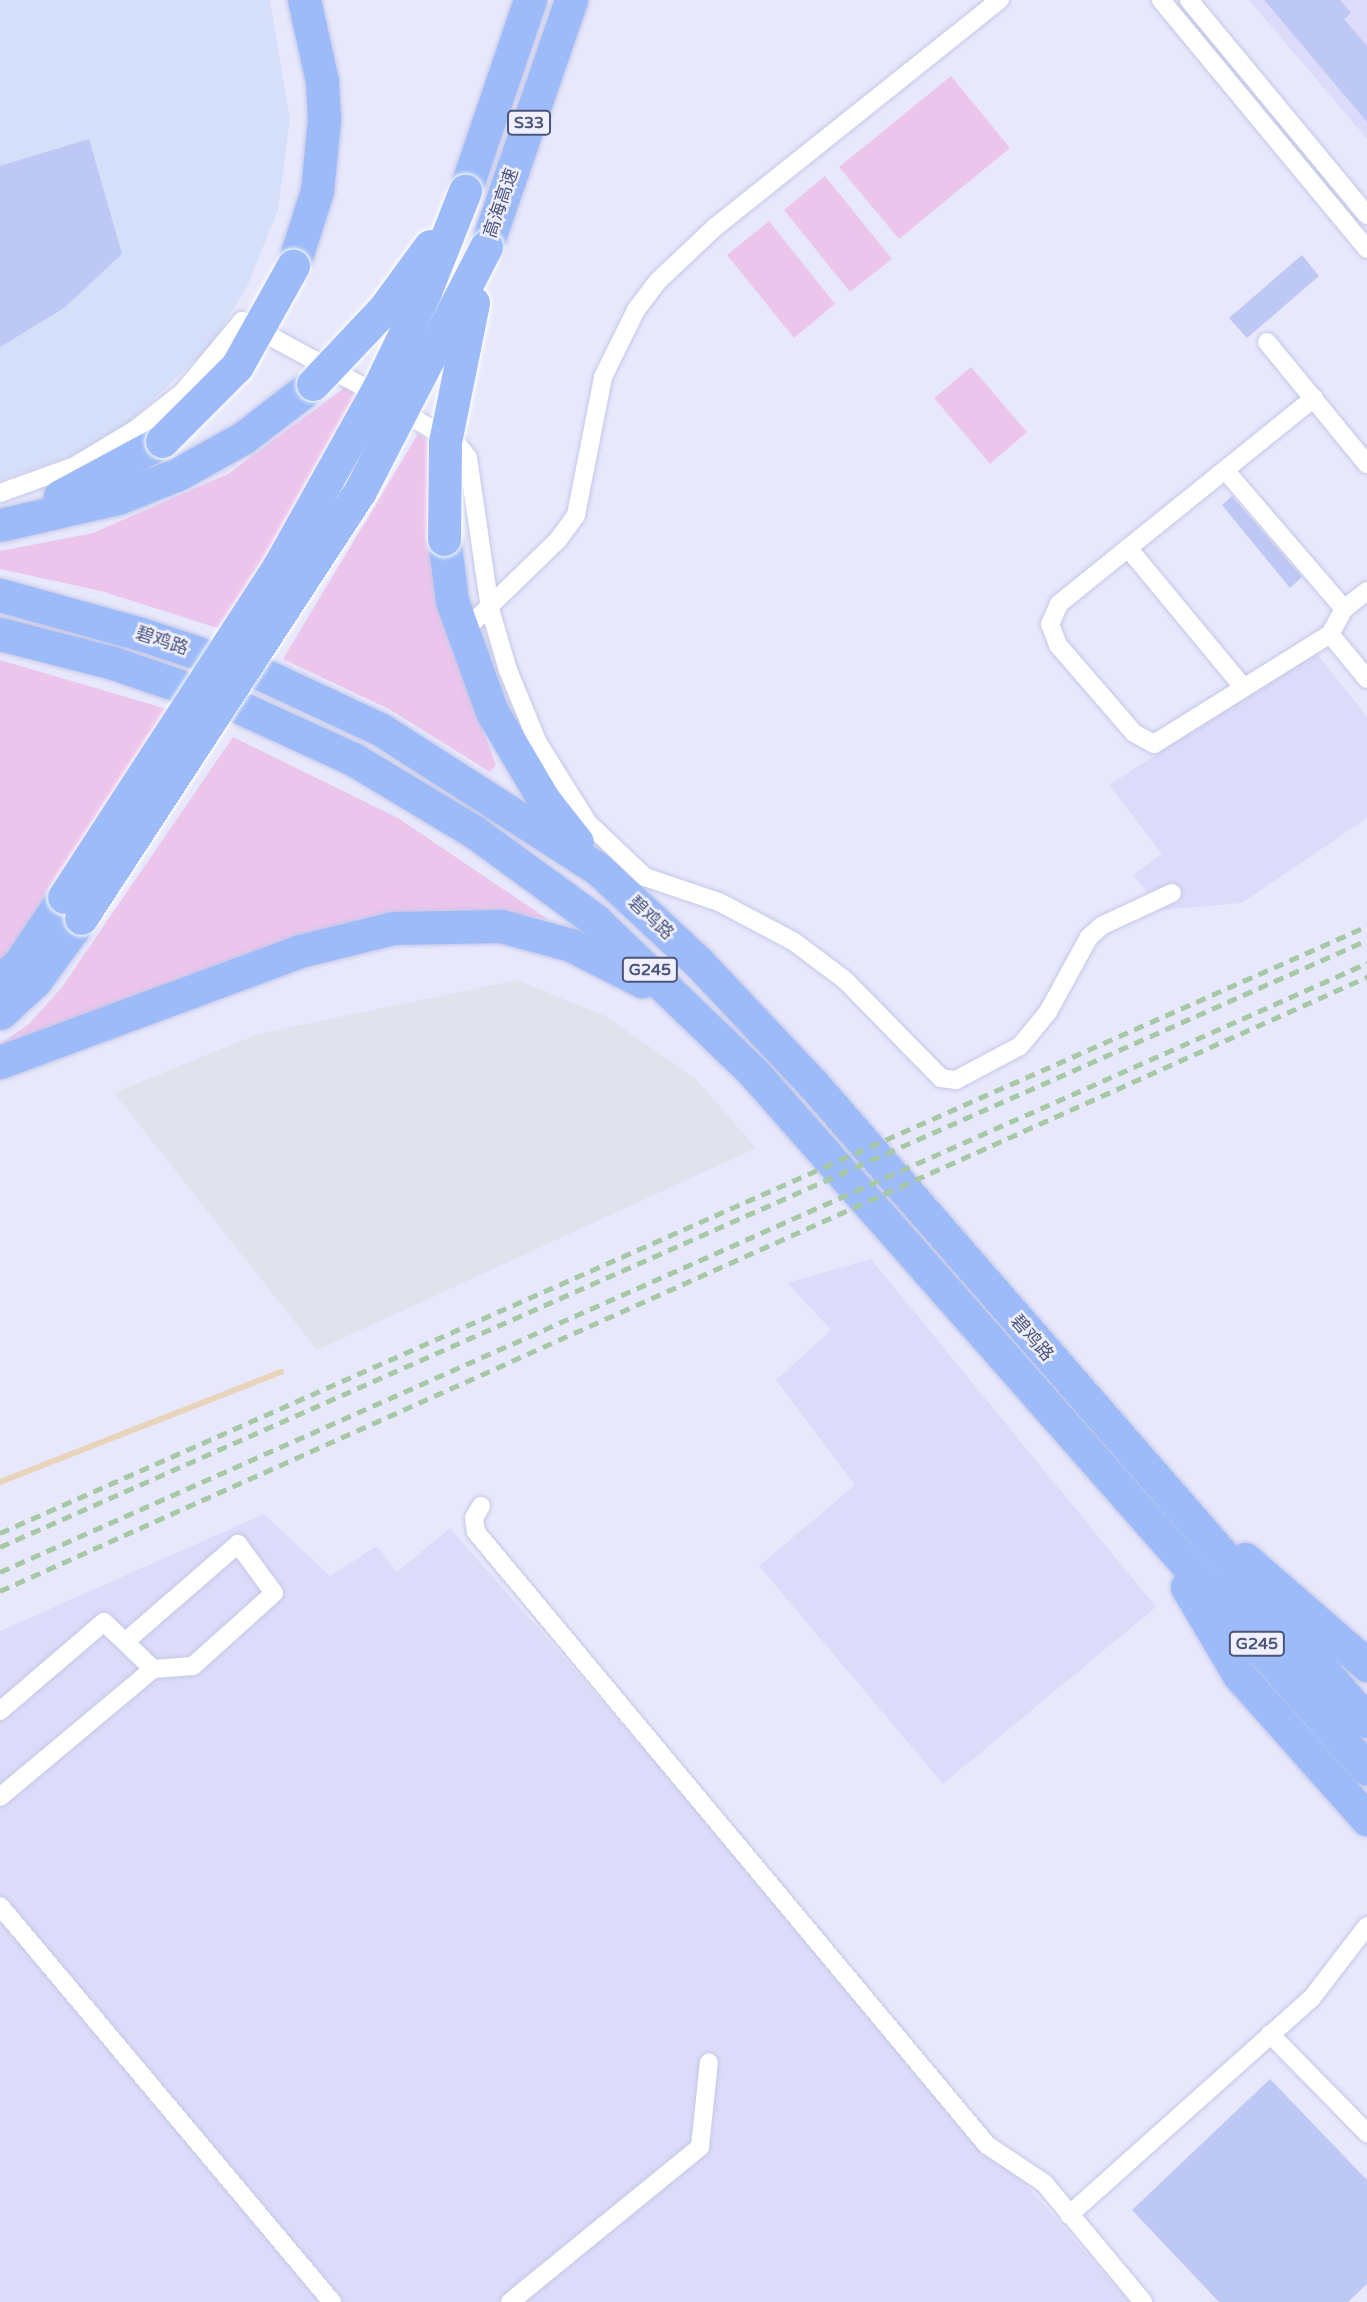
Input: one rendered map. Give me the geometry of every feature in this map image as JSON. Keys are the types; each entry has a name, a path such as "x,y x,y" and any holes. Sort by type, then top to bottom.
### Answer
{"highway":[{"path":"0,516 80,489 162,441 219,388 255,340 310,220 324,120 322,81 304,0"},
{"name":"S33","path":"465,191 530,0"},
{"name":"高海高速","path":"486,247 571,0"},
{"path":"0,525 118,498 178,474 266,421 350,348 420,261 465,191"},
{"path":"0,1013 35,981 73,908 279,566 377,391 425,292 465,191"},
{"path":"486,247 448,418 444,538 452,601 492,712 544,800 598,869"},
{"path":"0,981 73,908 360,491 486,247"},
{"name":"碧鸡路","path":"0,595 141,634 264,676 380,729 598,869 699,963 813,1084 1159,1508"},
{"name":"碧鸡路","path":"0,634 113,663 235,705 353,759 536,875 595,920 691,1009 754,1073 1159,1508"},
{"path":"0,1062 346,936 471,923 572,945 691,1009"},
{"path":"1159,1508 1346,1642 1367,1665"},
{"path":"1159,1508 1239,1675 1367,1819"},
{"name":"G245","path":"1159,1508 1367,1721"},
{"name":"G245","path":"1159,1508 1367,1769"}],"street":[{"path":"463,632 558,541 576,514 603,377 636,310 658,281 714,228 1000,0"},
{"path":"1161,0 1367,249"},
{"path":"1189,0 1367,215"},
{"path":"0,493 75,466 136,429 183,392 242,321 367,389"},
{"path":"1267,342 1365,456"},
{"path":"1314,398 1128,548 1053,613 1050,624 1058,645 1147,742 1161,742 1242,686 1330,634 1344,609 1367,591"},
{"path":"415,419 458,445 468,458 489,609 538,743 574,803 614,853 645,877 719,902 793,941 845,980 941,1078 956,1080 1020,1046 1042,1021 1089,937 1103,925 1172,893"},
{"path":"1225,470 1344,609"},
{"path":"1128,548 1242,686"},
{"path":"1330,634 1367,679"},
{"path":"481,1506 474,1518 476,1532 987,2146 1044,2183 1143,2302"},
{"path":"0,1797 153,1670 192,1666 274,1593 238,1544 127,1640"},
{"path":"0,1712 104,1622 127,1640 153,1670"},
{"path":"0,1906 332,2302"},
{"path":"1069,2215 1311,1999 1367,1926"},
{"path":"1270,2034 1367,2133"},
{"path":"510,2302 700,2147 709,2062"}],"shaded area":[{"path":"0,0 270,0 290,119 278,210 246,289 210,346 121,430 67,458 0,480"},
{"path":"1249,0 1367,0 1367,139"},
{"path":"951,76 1010,148 899,239 839,167"},
{"path":"825,176 892,259 850,292 784,210"},
{"path":"769,221 835,304 794,338 727,255"},
{"path":"971,367 1027,432 990,464 934,398"},
{"path":"347,386 372,402 230,632 101,591 0,569 0,551 93,533 228,474"},
{"path":"418,434 441,448 457,662 496,765 490,772 389,709 283,659"},
{"path":"1316,652 1367,717 1367,818 1242,903 1163,910 1133,875 1162,854 1109,785"},
{"path":"0,660 177,712 0,969"},
{"path":"233,737 398,818 549,920 505,911 417,911 0,1056 0,1044 29,1024 62,987"},
{"path":"517,980 605,1016 695,1078 756,1148 317,1350 114,1093 258,1034"},
{"path":"871,1259 1156,1607 943,1784 759,1566 855,1485 776,1380 831,1330 787,1283"},
{"path":"264,1514 330,1576 377,1546 397,1572 450,1528 1129,2302 0,2302 0,1631"}],"building":[{"path":"1264,0 1340,0 1351,13 1344,19 1367,46 1367,122"},
{"path":"89,139 122,254 64,308 0,347 0,166"},
{"path":"1302,255 1319,276 1247,338 1229,318"},
{"path":"1232,496 1302,577 1290,588 1222,505"},
{"path":"1270,2079 1367,2180 1367,2284 1348,2302 1219,2302 1132,2210"}],"waterway":[{"path":"0,1482 281,1372"}],"railway":[{"path":"0,1533 1367,926"},
{"path":"0,1547 1367,940"},
{"path":"0,1572 1367,963"},
{"path":"0,1591 1367,977"}]}
